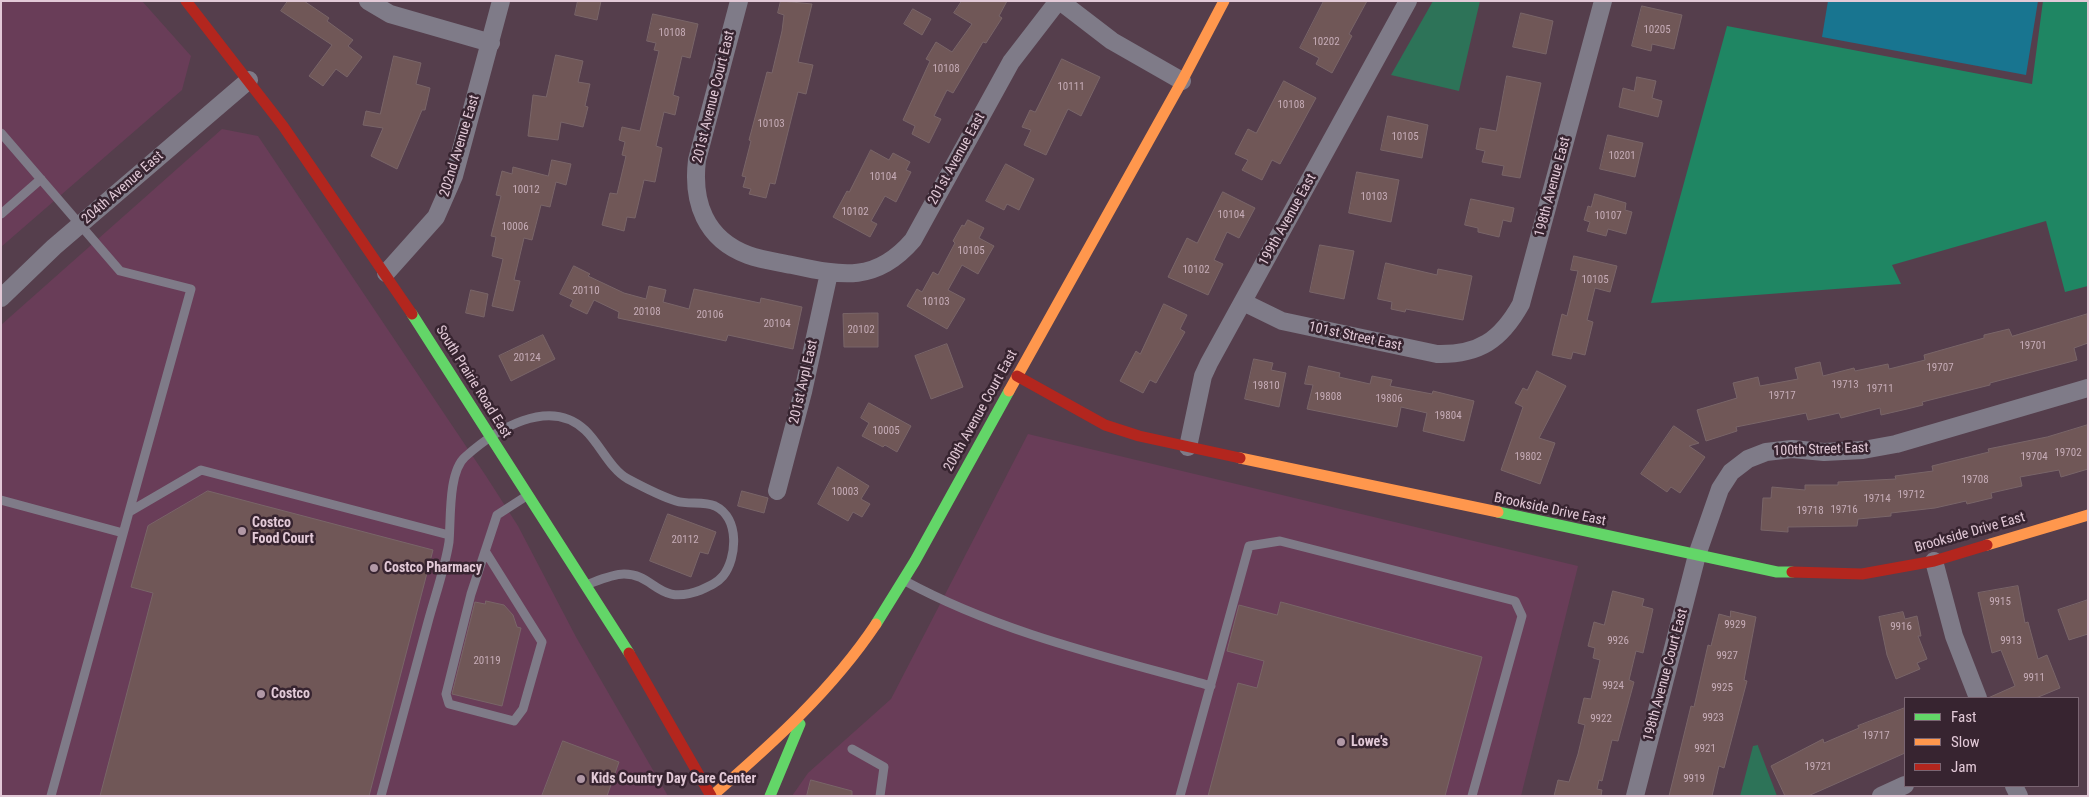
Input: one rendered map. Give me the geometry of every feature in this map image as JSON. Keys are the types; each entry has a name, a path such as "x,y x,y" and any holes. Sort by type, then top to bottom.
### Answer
{"main road":[{"name":"South Prairie Road East","path":"186,1 249,80 386,273 630,655 712,796"},
{"name":"200th Avenue Court East","path":"712,796 787,730 852,659 903,580 1018,376 1112,203 1182,81 1224,1"},
{"name":"Brookside Drive East","path":"1018,376 1105,424 1139,436 1777,572 1824,575 1862,574 1934,561 2088,515"},
{"path":"770,796 807,708"}],"street":[{"path":"368,1 390,14 491,43"},
{"name":"202nd Avenue East","path":"386,273 426,231 444,202 454,176 501,1"},
{"name":"201st Avenue Court East","path":"738,1 698,160 695,181 697,197 707,222 716,234 732,247 748,255 828,273"},
{"path":"1059,1 1112,41 1182,81"},
{"name":"201st Avenue East","path":"828,273 848,275 868,272 884,266 901,254 913,240 1011,62 1059,1"},
{"name":"199th Avenue East","path":"1188,447 1203,376 1408,1"},
{"name":"198th Avenue East","path":"1471,351 1497,337 1511,322 1521,304 1603,1"},
{"name":"204th Avenue East","path":"1,298 81,224 249,80"},
{"name":"201st Avpl East","path":"777,491 803,392 828,273"},
{"name":"101st Street East","path":"1243,302 1282,321 1437,354 1455,354 1471,351"},
{"name":"100th Street East","path":"1697,555 1720,490 1731,472 1748,459 1766,452 1792,449 1824,452 1863,450 1896,444 2088,388"},
{"name":"198th Avenue Court East","path":"1635,796 1697,555"},
{"path":"1934,561 1954,636 1978,697"},
{"path":"1881,796 1904,785"}],"lane":[{"path":"1,134 120,271 192,289 51,796"},
{"path":"1,214 41,179"},
{"path":"381,796 449,534 455,470 463,458 491,438 524,420 546,414 570,419 585,430 626,478 677,502 715,506 726,516 731,525 734,539 733,555 724,575 713,585 688,595 672,596 634,576 623,574 585,585"},
{"path":"129,512 201,470 449,534"},
{"path":"485,551 542,642 523,709 514,721 449,704 446,694 471,594 485,551 498,515 528,495"},
{"path":"1,500 123,533"},
{"path":"1180,796 1249,546 1280,541 1515,601 1522,616 1472,796"},
{"path":"903,580 944,602 981,618 1050,641 1211,686"},
{"path":"852,749 884,767 880,796"}],"shaded area":[{"path":"1,1 142,1 191,56 182,90 1,247"},
{"path":"222,129 258,136 486,476 518,526 576,637 668,796 1,796 1,325"},
{"path":"1028,434 1578,566 1521,796 792,796 808,773 891,699"}],"green space":[{"path":"1433,1 1480,1 1459,91 1391,75"},
{"path":"2043,1 2088,1 2088,286 2065,292 2046,221 1892,265 1901,284 1651,303 1727,26 2032,84"},
{"path":"1758,745 1777,796 1740,796 1753,746"}],"water":[{"path":"1828,1 2038,1 2026,75 1822,37"}],"building":[{"path":"288,1 304,1 329,18 327,21 353,40 348,46 362,57 347,77 336,69 323,86 309,76 332,45 281,11"},
{"path":"578,1 601,1 597,20 575,15"},
{"path":"781,1 812,4 798,62 813,65 806,94 798,92 775,184 770,183 766,198 749,194 751,189 743,187 746,177 742,176 751,141 749,140 767,72 772,73 782,31 784,15 778,13"},
{"path":"962,1 1007,1 999,16 1002,18 986,43 983,42 953,93 947,90 934,116 941,119 929,143 912,134 915,126 903,120 930,61 926,59 936,42 952,52 972,24 954,13"},
{"path":"1324,1 1367,1 1349,34 1352,36 1332,73 1316,64 1319,58 1300,48"},
{"path":"1642,6 1682,15 1674,49 1652,44 1651,51 1632,46"},
{"path":"913,9 931,19 922,35 904,24"},
{"path":"1521,13 1553,21 1546,54 1513,47"},
{"path":"653,14 698,24 690,58 682,56 673,95 679,97 675,115 664,112 656,146 662,148 655,182 644,180 635,218 627,217 624,231 602,225 610,193 617,194 626,156 622,155 625,142 619,140 622,127 640,131 659,51 654,50 656,43 647,41"},
{"path":"556,55 583,61 578,82 590,84 585,106 588,107 583,127 561,122 558,140 528,136 533,95 546,97"},
{"path":"394,56 421,63 416,84 430,88 425,110 422,110 397,169 371,156 383,128 363,125 366,111 380,114"},
{"path":"1062,59 1100,77 1081,116 1068,109 1046,155 1024,145 1031,130 1022,127 1030,110 1035,112"},
{"path":"1507,76 1541,83 1520,178 1502,175 1504,166 1482,162 1485,151 1476,149 1480,128 1496,131"},
{"path":"1637,77 1656,81 1652,98 1662,101 1658,117 1619,107 1623,88 1634,91"},
{"path":"1284,81 1316,98 1280,164 1272,160 1262,180 1242,170 1248,160 1235,154 1248,129 1256,133"},
{"path":"1388,116 1428,125 1422,158 1381,150"},
{"path":"1608,135 1643,143 1635,177 1600,169"},
{"path":"871,150 889,160 893,153 910,162 906,170 911,172 896,202 885,196 871,221 877,224 870,237 833,217 847,191 849,192"},
{"path":"552,160 571,164 566,185 556,182 550,207 541,205 532,240 524,238 514,280 520,281 513,311 492,306 503,259 492,256 496,237 491,236 501,196 496,195 502,171 512,174 513,167 548,176"},
{"path":"1006,164 1034,179 1019,210 1007,204 1004,210 986,201"},
{"path":"1357,172 1399,180 1391,222 1349,213"},
{"path":"1223,192 1255,208 1239,238 1227,232 1214,260 1223,264 1208,295 1168,277 1187,238 1197,243"},
{"path":"1595,194 1626,203 1625,210 1632,212 1626,234 1608,229 1606,236 1587,231 1590,222 1584,220 1588,206 1591,207"},
{"path":"1471,199 1514,208 1511,222 1503,220 1499,237 1478,232 1478,228 1465,225"},
{"path":"968,220 984,228 979,238 994,246 978,274 962,265 948,290 965,299 947,329 907,306 917,289 922,292 933,272 938,275 955,243 953,241 962,225 964,226"},
{"path":"1320,245 1354,251 1344,299 1310,292"},
{"path":"1574,256 1617,266 1610,292 1595,288 1587,320 1593,322 1585,355 1573,352 1571,359 1552,355 1562,314 1567,316 1578,271 1571,270"},
{"path":"1386,263 1437,275 1438,269 1472,276 1463,320 1406,309 1405,312 1391,309 1392,302 1378,299"},
{"path":"574,266 590,274 588,276 624,293 646,299 649,286 666,290 663,302 689,309 694,289 760,303 761,298 802,307 793,349 728,335 726,341 618,318 619,312 594,300 587,314 570,306 573,300 560,294"},
{"path":"471,290 488,294 484,317 466,313"},
{"path":"1164,304 1187,315 1180,329 1185,332 1156,383 1150,380 1143,393 1120,381 1136,351 1140,354"},
{"path":"878,313 878,347 844,347 843,314"},
{"path":"2088,314 2088,343 2074,348 2077,360 1922,402 1923,405 1907,409 1881,415 1880,408 1841,418 1839,413 1808,420 1806,413 1736,427 1737,431 1706,441 1697,410 1737,398 1733,383 1758,377 1760,386 1798,379 1795,368 1820,362 1823,376 1854,368 1855,371 1888,364 1889,369 1925,360 1924,355 1984,338 1984,335 2009,329 2012,336"},
{"path":"543,335 555,359 511,381 499,356"},
{"path":"947,344 963,387 931,399 915,356"},
{"path":"1254,359 1273,363 1271,370 1286,373 1279,407 1245,399"},
{"path":"1309,366 1340,373 1339,377 1370,384 1372,376 1392,380 1390,386 1432,394 1433,391 1474,401 1464,441 1423,431 1427,413 1401,407 1397,427 1307,409 1313,385 1305,384"},
{"path":"1537,371 1566,386 1539,438 1555,443 1540,484 1501,470 1523,407 1515,403 1523,388 1527,390"},
{"path":"869,403 911,426 897,452 862,436 869,423 861,418"},
{"path":"2088,425 2088,469 2061,477 2059,470 2020,477 2022,486 1991,493 1992,498 1967,504 1966,501 1935,508 1891,513 1891,516 1858,519 1857,526 1788,527 1788,532 1761,530 1763,498 1771,498 1772,487 1805,490 1805,485 1838,485 1838,482 1896,479 1895,476 1933,471 1932,466 1989,452 1988,449 2047,437"},
{"path":"1674,426 1699,443 1689,446 1705,457 1680,493 1671,487 1667,492 1641,474"},
{"path":"838,467 869,486 861,499 870,504 862,517 853,512 848,521 818,504"},
{"name":"Costco","path":"208,491 433,550 369,796 100,796 153,593 131,587 148,526"},
{"path":"742,491 768,498 764,513 738,506"},
{"path":"668,514 716,532 708,554 700,552 691,577 650,561"},
{"path":"2018,586 2025,623 2028,622 2038,659 2047,655 2060,688 2038,697 1990,697 2015,686 2001,650 1992,653 1978,593"},
{"path":"1613,591 1644,599 1642,606 1653,609 1643,653 1636,651 1629,680 1634,682 1618,741 1612,740 1602,781 1599,780 1597,789 1602,790 1601,796 1554,796 1558,780 1569,782 1578,754 1585,725 1578,723 1584,698 1591,699 1600,660 1593,658 1595,648 1588,646 1594,622 1604,625"},
{"path":"2088,600 2088,634 2069,640 2058,610"},
{"path":"486,601 504,605 513,615 517,627 521,628 502,706 452,694 475,602 485,604"},
{"name":"Lowe's","path":"1281,602 1482,657 1445,796 1208,796 1238,683 1257,688 1264,661 1227,651 1239,605 1277,615"},
{"path":"1731,611 1756,617 1744,680 1747,681 1724,768 1719,766 1712,796 1669,796 1691,706 1694,707 1708,645 1711,646 1719,614 1730,617"},
{"path":"1903,612 1905,619 1917,616 1921,636 1918,636 1927,659 1917,663 1920,669 1896,679 1887,655 1879,617"},
{"path":"1904,708 1904,753 1808,796 1785,796 1771,766 1823,739 1824,743 1859,728 1858,726"},
{"name":"Kids Country Day Care Center","path":"563,741 619,762 607,796 542,796"},
{"path":"811,780 852,791 852,796 807,796"}],"traffic: fast":[{"path":"412,314 629,653"},
{"path":"876,624 915,561 1009,391"},
{"path":"1498,512 1777,572 1792,572"},
{"path":"770,796 800,724"}],"traffic: slow":[{"path":"1009,391 1182,81 1224,1"},
{"path":"1240,458 1498,512"},
{"path":"1987,545 2088,515"},
{"path":"712,796 779,736 821,694 876,624"}],"traffic: jam":[{"path":"186,1 283,126 412,314"},
{"path":"1017,376 1105,425 1139,436 1240,458"},
{"path":"1792,572 1862,574 1934,561 1987,545"},
{"path":"629,653 711,796"}],"place":[{"name":"Costco Food Court","path":"242,531"},
{"name":"Costco Pharmacy","path":"374,568"},
{"name":"Costco","path":"261,694"},
{"name":"Lowe's","path":"1341,742"},
{"name":"Kids Country Day Care Center","path":"581,779"}]}
